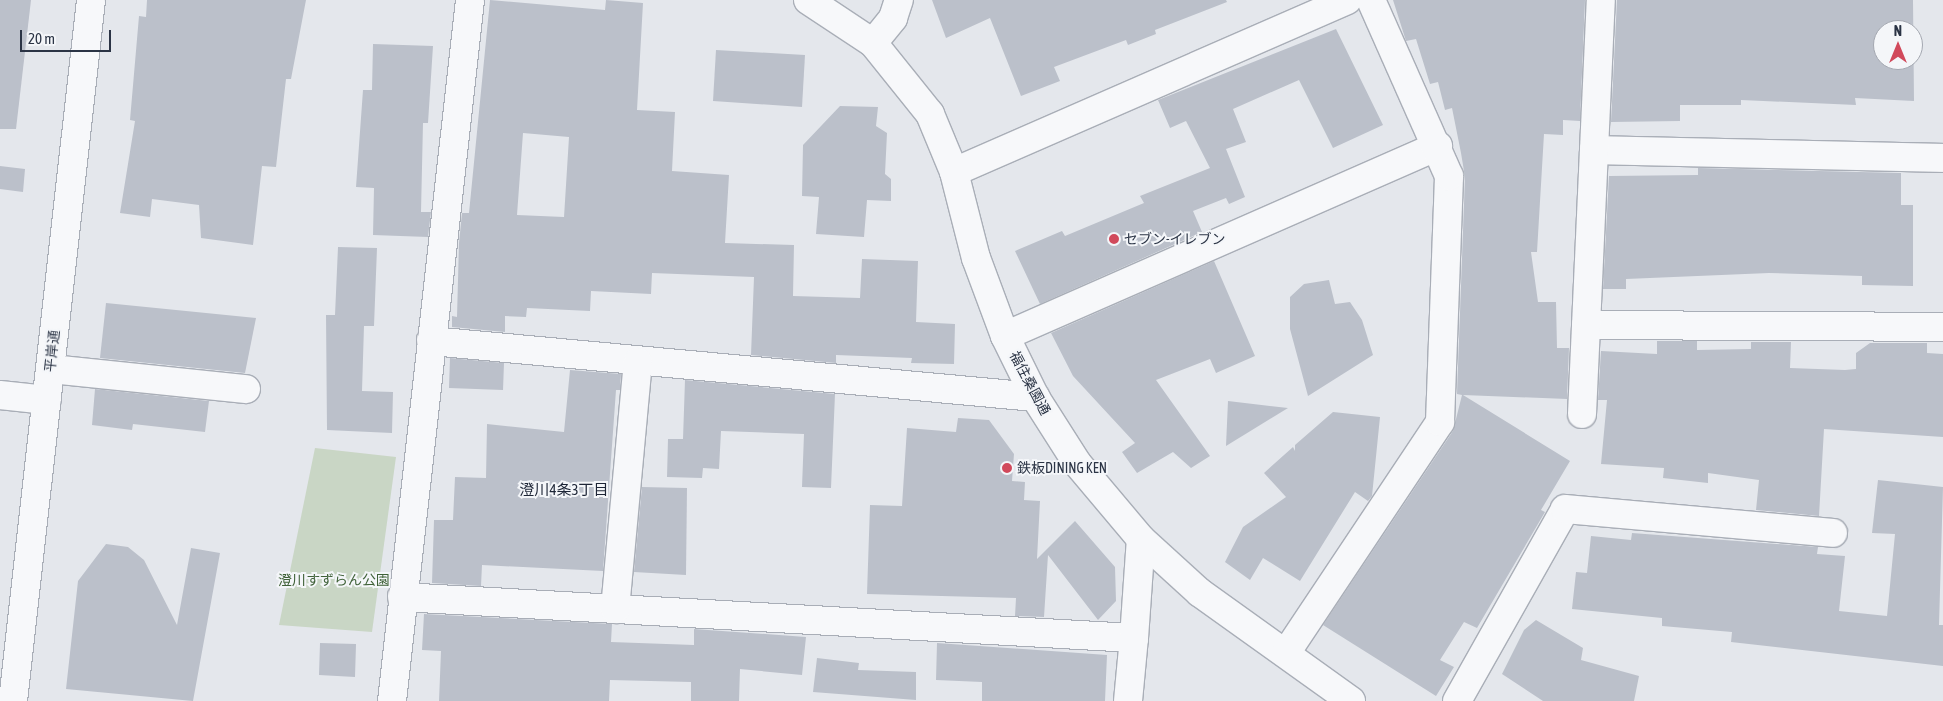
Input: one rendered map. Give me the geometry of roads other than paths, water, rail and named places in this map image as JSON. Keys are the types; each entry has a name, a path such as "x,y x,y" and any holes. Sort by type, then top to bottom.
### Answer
{"street":[{"name":"平岸通","path":"14,701 91,0"},
{"path":"392,701 402,597 470,0"},
{"name":"福住桑園通","path":"808,0 873,43 926,107 954,172 976,258 1005,336 1035,397 1078,463 1141,539 1199,592 1351,701"},
{"path":"873,43 893,18 898,0"},
{"path":"954,172 1347,0"},
{"path":"1286,653 1440,422 1450,176 1371,0"},
{"path":"1582,414 1601,0"},
{"path":"1005,336 1438,146"},
{"path":"1594,150 1943,158"},
{"path":"1586,325 1943,327"},
{"path":"431,341 638,362 1035,397"},
{"path":"615,609 638,362"},
{"path":"50,369 246,389"},
{"path":"0,395 47,400"},
{"path":"1456,701 1564,509 1833,533"},
{"path":"1128,701 1141,539"},
{"path":"402,597 1134,638"}],"place":[{"name":"セブン-イレブン","path":"1114,239"},
{"name":"鉄板DINING KEN","path":"1007,468"}],"district":[{"name":"澄川4条3丁目","path":"564,490"}],"park label":[{"name":"澄川すずらん公園","path":"334,580"}]}
